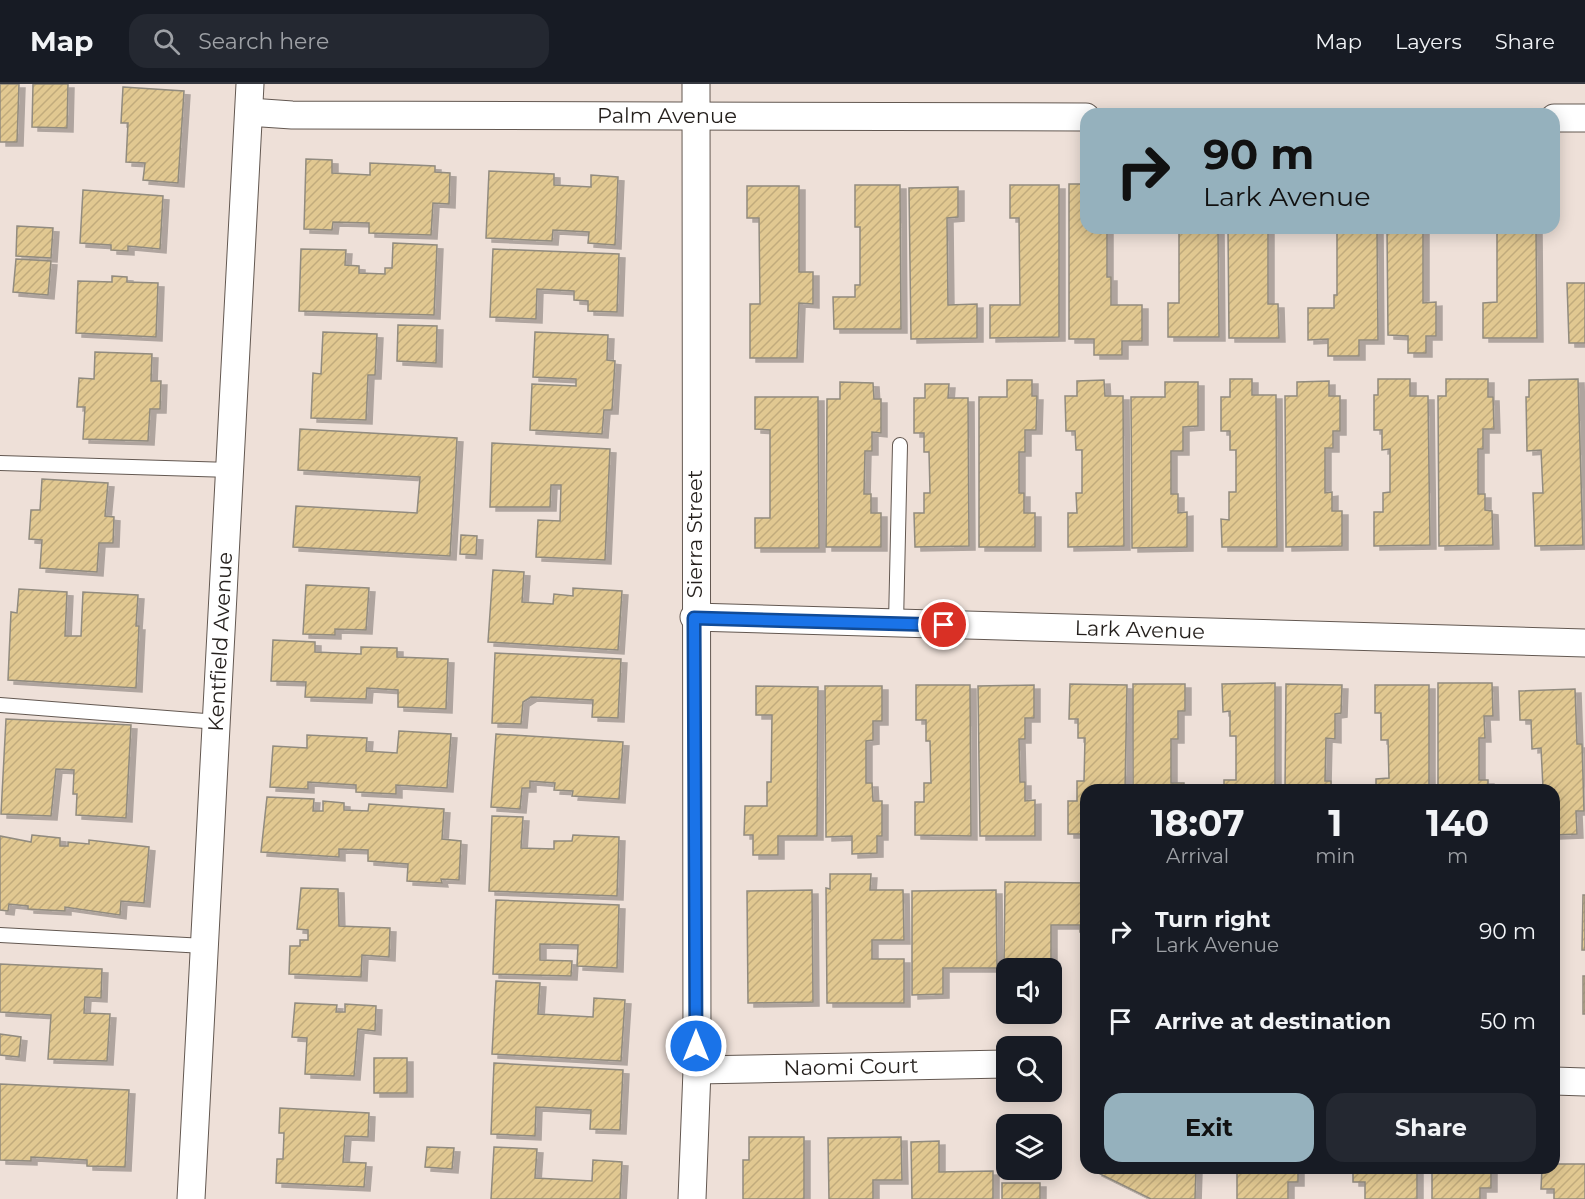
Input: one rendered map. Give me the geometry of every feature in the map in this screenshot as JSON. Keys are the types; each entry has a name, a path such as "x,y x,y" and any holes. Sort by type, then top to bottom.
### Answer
{"street":[{"name":"Kentfield Avenue","path":"190,1199 218,722 250,84"},
{"name":"Sierra Street","path":"692,1199 696,1070 694,618 696,84"},
{"name":"Palm Avenue","path":"249,112 292,115 1080,117"},
{"path":"1560,118 1585,118"},
{"name":"Lark Avenue","path":"694,618 1585,643"},
{"name":"Naomi Court","path":"696,1070 996,1064"},
{"path":"1560,1082 1585,1082"}],"lane":[{"path":"896,623 900,446"},
{"path":"0,463 231,470"},
{"path":"0,705 218,722"},
{"path":"0,935 205,946"}],"building":[{"path":"0,84 19,84 17,142 0,142"},
{"path":"33,84 68,84 67,128 32,127"},
{"path":"123,87 184,91 178,183 143,180 145,163 126,162 128,123 121,123"},
{"path":"306,159 332,160 332,173 370,175 370,163 435,166 435,172 450,173 449,204 433,203 431,235 369,233 369,223 333,222 332,230 304,229"},
{"path":"489,171 554,174 554,185 591,187 591,175 618,177 615,245 588,243 589,232 553,230 552,241 486,238"},
{"path":"1069,184 1080,184 1080,234 1107,234 1107,277 1111,277 1111,305 1142,305 1142,341 1122,341 1122,355 1094,355 1094,339 1069,339"},
{"path":"855,185 900,185 901,329 834,329 833,297 855,297 855,285 860,285 860,227 855,227"},
{"path":"1010,185 1059,185 1059,337 990,338 990,305 1020,305 1019,218 1010,218"},
{"path":"747,186 799,186 799,272 813,272 813,304 799,303 797,358 750,358 750,304 760,304 759,218 747,218"},
{"path":"958,187 958,217 947,218 948,305 977,304 977,338 911,339 909,188"},
{"path":"83,190 163,196 160,249 128,246 128,251 111,250 111,245 80,243"},
{"path":"17,226 53,228 51,258 16,256"},
{"path":"1179,234 1218,234 1219,337 1168,337 1168,303 1179,303"},
{"path":"1228,234 1268,234 1268,304 1278,304 1279,338 1229,338"},
{"path":"1337,234 1377,234 1378,340 1359,340 1359,356 1328,356 1328,339 1308,340 1308,308 1334,308 1334,295 1337,295"},
{"path":"1387,234 1423,234 1423,303 1436,302 1436,336 1426,336 1426,353 1408,353 1408,336 1388,335"},
{"path":"1497,234 1536,234 1537,338 1483,338 1483,303 1497,302"},
{"path":"393,243 437,245 434,315 299,311 301,249 346,250 345,265 359,266 359,273 385,274 385,268 392,268"},
{"path":"493,249 619,254 617,312 588,311 588,301 574,300 574,291 537,289 536,319 490,317"},
{"path":"16,259 51,261 48,295 13,292"},
{"path":"112,276 127,277 127,282 158,283 156,337 76,333 78,281 112,282"},
{"path":"1567,283 1585,283 1585,343 1569,343"},
{"path":"398,325 437,326 436,363 397,361"},
{"path":"323,332 377,334 375,375 368,375 366,420 311,418 313,373 321,374"},
{"path":"535,332 608,335 607,360 615,361 612,410 604,410 602,434 530,430 532,384 576,386 576,379 533,377"},
{"path":"95,352 152,354 151,381 161,381 160,409 150,409 148,441 83,439 85,407 77,407 79,378 94,379"},
{"path":"1230,379 1252,379 1252,395 1276,395 1277,547 1222,547 1221,519 1229,520 1229,492 1236,492 1236,450 1230,450 1230,431 1221,431 1221,397 1230,397"},
{"path":"1378,379 1410,379 1410,396 1428,396 1430,545 1374,546 1374,512 1383,512 1383,493 1390,492 1390,449 1382,450 1382,430 1374,430 1374,395 1378,395"},
{"path":"1446,379 1488,379 1488,397 1493,397 1494,429 1483,429 1483,449 1478,449 1478,494 1485,494 1485,510 1492,511 1493,545 1439,546 1438,396 1446,396"},
{"path":"1578,379 1583,545 1535,546 1533,493 1543,493 1541,450 1527,451 1526,397 1529,397 1529,380"},
{"path":"1007,380 1032,380 1032,396 1037,396 1036,430 1025,430 1025,452 1019,452 1019,493 1024,493 1024,513 1035,513 1035,547 979,547 979,397 1007,397"},
{"path":"1104,380 1105,396 1123,396 1124,546 1068,547 1068,513 1077,513 1076,493 1082,493 1082,450 1076,450 1075,431 1066,431 1065,396 1077,396 1077,381"},
{"path":"1329,381 1329,396 1340,396 1340,431 1333,431 1333,448 1325,448 1325,493 1332,492 1332,511 1342,511 1342,546 1286,547 1285,396 1297,396 1297,382"},
{"path":"840,382 873,383 874,399 881,399 881,433 872,432 872,451 865,451 864,494 871,494 871,513 881,513 881,547 826,547 827,399 840,399"},
{"path":"1165,382 1198,382 1198,426 1183,427 1183,451 1171,451 1171,494 1178,494 1178,513 1187,512 1187,547 1132,548 1131,397 1165,397"},
{"path":"925,384 949,384 948,398 968,398 969,546 915,547 914,513 924,513 924,493 930,493 929,452 924,452 924,433 914,433 914,398 925,398"},
{"path":"755,397 818,397 819,548 755,548 755,518 770,518 770,430 755,429"},
{"path":"300,429 457,438 450,556 293,547 296,506 417,513 420,477 298,470"},
{"path":"492,443 610,449 605,560 536,557 538,520 560,521 561,485 551,485 550,507 490,507"},
{"path":"42,479 108,483 105,516 114,517 113,543 99,543 97,572 40,568 42,540 29,539 31,510 40,510"},
{"path":"461,535 477,536 476,555 460,554"},
{"path":"493,570 524,572 522,602 553,604 554,594 573,596 573,588 622,591 618,650 488,642"},
{"path":"306,585 369,588 366,630 335,629 335,635 303,634"},
{"path":"19,589 67,592 65,636 81,636 83,592 138,595 136,688 8,680 11,612 17,613"},
{"path":"273,640 315,642 315,652 361,654 361,647 397,648 397,657 448,659 446,709 398,707 398,690 367,688 366,699 305,697 306,682 271,681"},
{"path":"495,653 621,659 618,718 592,717 593,700 531,697 523,702 521,724 492,723"},
{"path":"1275,683 1275,784 1224,784 1224,780 1236,780 1236,736 1230,736 1230,711 1223,712 1222,684"},
{"path":"1438,683 1492,683 1493,716 1484,716 1485,738 1479,738 1479,780 1488,780 1488,784 1438,784"},
{"path":"1070,684 1127,685 1125,784 1080,784 1080,834 1068,834 1068,801 1077,801 1077,781 1084,781 1085,738 1078,738 1078,719 1069,719"},
{"path":"1133,684 1185,684 1185,711 1178,711 1178,739 1171,739 1171,783 1184,784 1133,784"},
{"path":"1286,684 1342,685 1341,713 1335,714 1335,739 1326,738 1325,781 1331,781 1331,784 1285,784"},
{"path":"916,685 970,685 971,836 915,835 915,802 924,802 924,783 931,783 930,741 926,741 926,720 916,720"},
{"path":"1034,685 1034,718 1025,718 1025,739 1019,739 1020,782 1025,782 1025,801 1035,800 1035,836 980,836 978,686"},
{"path":"1375,685 1429,685 1429,784 1376,784 1376,779 1389,778 1388,740 1381,740 1381,713 1375,713"},
{"path":"756,686 818,687 817,836 778,836 778,855 753,855 753,835 744,835 745,806 767,806 767,782 771,782 772,715 756,715"},
{"path":"825,686 882,686 882,721 873,721 873,740 866,741 866,783 872,783 873,801 882,801 882,836 877,836 877,853 852,854 852,836 826,837"},
{"path":"1575,689 1577,744 1582,744 1584,811 1576,811 1577,834 1560,835 1560,784 1543,784 1541,748 1532,749 1531,720 1520,720 1519,691"},
{"path":"6,719 131,725 126,818 76,815 77,794 73,794 74,770 56,769 51,816 1,814"},
{"path":"399,731 451,734 447,788 396,785 396,794 356,792 356,785 308,782 308,789 270,787 273,746 307,748 307,735 367,738 366,751 397,753"},
{"path":"496,734 623,742 619,799 572,796 573,791 554,790 555,783 530,781 530,788 522,788 520,809 491,807"},
{"path":"267,797 314,799 313,811 323,811 323,801 344,803 344,810 368,811 369,804 444,809 442,839 461,841 459,880 441,879 442,883 407,881 408,864 368,861 368,850 339,849 339,857 261,852"},
{"path":"492,816 523,817 521,848 554,849 554,841 572,841 573,835 619,837 617,896 489,891"},
{"path":"32,835 60,838 60,846 68,846 68,842 89,844 89,840 149,847 144,903 121,901 120,915 65,907 65,911 28,909 28,906 9,904 8,911 0,910 0,836 31,842"},
{"path":"830,874 871,874 870,890 903,890 904,940 872,940 872,959 904,959 904,1003 827,1003 826,888 830,889"},
{"path":"1005,882 1080,883 1080,925 1051,925 1051,958 1004,958"},
{"path":"301,888 338,889 339,926 390,928 389,957 362,955 361,977 289,974 290,946 300,946 300,940 308,940 308,930 297,929"},
{"path":"812,890 813,1002 748,1003 747,891"},
{"path":"996,890 996,968 943,968 943,994 912,995 912,891"},
{"path":"1583,895 1585,895 1585,950 1582,950"},
{"path":"496,900 619,905 617,968 577,966 578,945 540,944 540,960 572,961 571,976 493,974"},
{"path":"0,964 102,969 101,998 85,997 84,1013 110,1014 107,1061 48,1059 51,1015 0,1012"},
{"path":"1583,976 1585,976 1585,1014 1583,1014"},
{"path":"496,981 540,983 538,1014 593,1017 594,998 625,1000 621,1061 492,1054"},
{"path":"295,1003 337,1005 336,1012 345,1012 345,1004 376,1006 375,1031 358,1029 354,1076 305,1074 307,1038 292,1037"},
{"path":"0,1034 21,1037 19,1057 0,1055"},
{"path":"374,1058 407,1058 407,1093 374,1093"},
{"path":"494,1063 623,1070 620,1130 590,1129 591,1110 536,1107 535,1136 491,1134"},
{"path":"0,1084 129,1090 125,1167 87,1166 87,1160 31,1157 31,1161 0,1160"},
{"path":"280,1108 369,1113 368,1137 345,1136 343,1162 366,1163 364,1187 276,1183 277,1159 283,1159 284,1133 279,1133"},
{"path":"749,1137 804,1137 804,1199 743,1199 743,1160 749,1160"},
{"path":"901,1137 902,1180 873,1180 873,1199 829,1199 828,1138"},
{"path":"939,1141 939,1172 993,1171 993,1199 912,1199 911,1142"},
{"path":"427,1147 454,1148 452,1169 425,1167"},
{"path":"494,1147 537,1149 535,1178 592,1181 593,1160 622,1162 620,1199 491,1199"},
{"path":"1560,1164 1585,1164 1585,1199 1554,1199 1554,1189 1541,1189 1542,1174 1560,1174"},
{"path":"1100,1174 1196,1174 1195,1199 1151,1199"},
{"path":"1237,1174 1298,1174 1298,1182 1288,1182 1288,1199 1237,1199"},
{"path":"1353,1174 1417,1174 1417,1199 1365,1199 1365,1182 1353,1182"},
{"path":"1432,1174 1491,1174 1491,1188 1480,1188 1480,1199 1432,1199"},
{"path":"1002,1183 1040,1183 1040,1199 1002,1199"}],"route":[{"path":"696,1046 694,618 944,625"}]}
